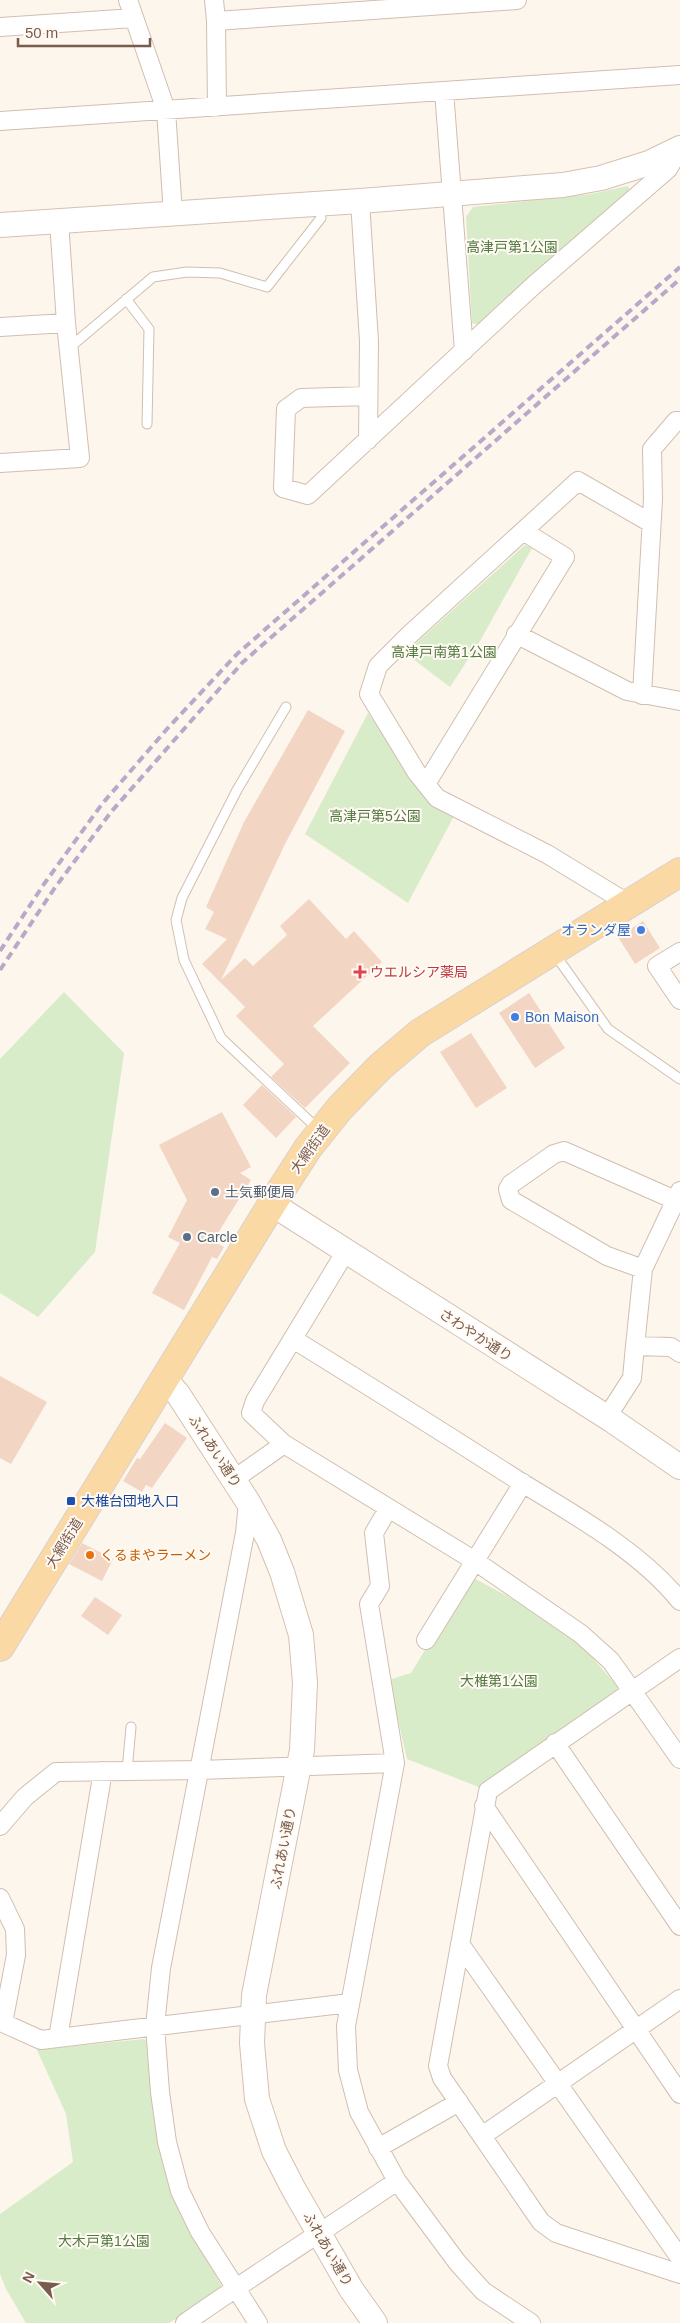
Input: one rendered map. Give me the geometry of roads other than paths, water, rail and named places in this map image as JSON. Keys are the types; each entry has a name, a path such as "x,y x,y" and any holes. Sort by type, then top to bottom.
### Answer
{"main road":[{"name":"大網街道","path":"0,1647 272,1204 321,1132 340,1108 380,1067 420,1033 680,872"}],"street":[{"path":"128,0 166,110 173,214"},
{"path":"214,0 217,107"},
{"path":"216,21 517,0"},
{"path":"0,27 134,18"},
{"path":"0,121 680,75"},
{"path":"444,91 464,351"},
{"path":"0,225 319,204 563,185 602,178 649,163 680,148"},
{"path":"368,396 301,398 286,409 283,488 308,495 533,286 668,169 680,148"},
{"path":"360,201 370,341 368,440"},
{"path":"0,463 80,458 66,323 60,221"},
{"path":"0,327 66,323"},
{"path":"642,694 651,523 652,449 676,421 680,421"},
{"path":"629,904 547,854 437,798 426,784 369,694 378,666 578,481 651,523"},
{"path":"426,784 516,634 565,557 523,531"},
{"path":"516,634 627,691 680,701"},
{"path":"680,952 658,966 680,1000"},
{"path":"607,1418 632,1378 643,1269 678,1195 564,1151 554,1154 511,1184 508,1189 511,1200 607,1256 643,1269"},
{"name":"さわやか通り","path":"272,1204 607,1418 680,1467"},
{"path":"346,1251 255,1401 252,1413 284,1444 475,1561 581,1634 611,1661 680,1759"},
{"path":"293,1339 582,1520 636,1559 672,1590 680,1601"},
{"path":"635,1346 671,1347 680,1353"},
{"name":"ふれあい通り","path":"165,1379 178,1394 248,1502 269,1540 282,1572 301,1635 305,1692 304,1730 299,1766 254,1995 252,2043 257,2100 274,2151 350,2289 374,2323"},
{"path":"233,1480 284,1444"},
{"path":"426,1640 523,1483"},
{"path":"248,1502 245,1533 161,1968 155,2026 160,2092 167,2142 180,2191 200,2232 258,2323"},
{"path":"388,1509 374,1533 380,1586 370,1604 395,1764 346,2026 348,2070 359,2112 397,2180 457,2262 483,2291 524,2321"},
{"path":"680,1658 488,1791 438,2066 442,2078 541,2222 556,2233 680,2274"},
{"path":"555,1743 680,1926"},
{"path":"0,1826 25,1798 56,1772 395,1764"},
{"path":"58,2038 103,1771"},
{"path":"484,1806 680,2094"},
{"path":"0,1898 15,1930 16,1955 3,2023 41,2040 350,2003"},
{"path":"460,1944 680,2258"},
{"path":"482,2136 680,1999"},
{"path":"378,2148 459,2102"},
{"path":"185,2323 235,2288 320,2235 397,2180"}],"lane":[{"path":"69,348 152,277 188,272 220,273 267,287 321,218 319,204"},
{"path":"126,299 149,329 147,424"},
{"path":"286,707 237,790 182,898 176,920 184,960 221,1038 321,1132"},
{"path":"552,950 608,1029 680,1079"},
{"path":"127,1771 131,1727"}],"railway":[{"path":"0,951 44,884 102,804 167,729 237,654 680,267"},
{"path":"0,970 54,889 111,812 243,662 680,279"}],"place":[{"name":"オランダ屋","path":"641,930"},
{"name":"ウエルシア薬局","path":"360,972"},
{"name":"Bon Maison","path":"515,1017"},
{"name":"土気郵便局","path":"215,1192"},
{"name":"Carcle","path":"187,1237"},
{"name":"大椎台団地入口","path":"71,1501"},
{"name":"くるまやラーメン","path":"90,1555"}],"park label":[{"name":"高津戸第1公園","path":"512,247"},
{"name":"高津戸南第1公園","path":"444,652"},
{"name":"高津戸第5公園","path":"375,816"},
{"name":"大椎第1公園","path":"499,1681"},
{"name":"大木戸第1公園","path":"104,2241"}]}
